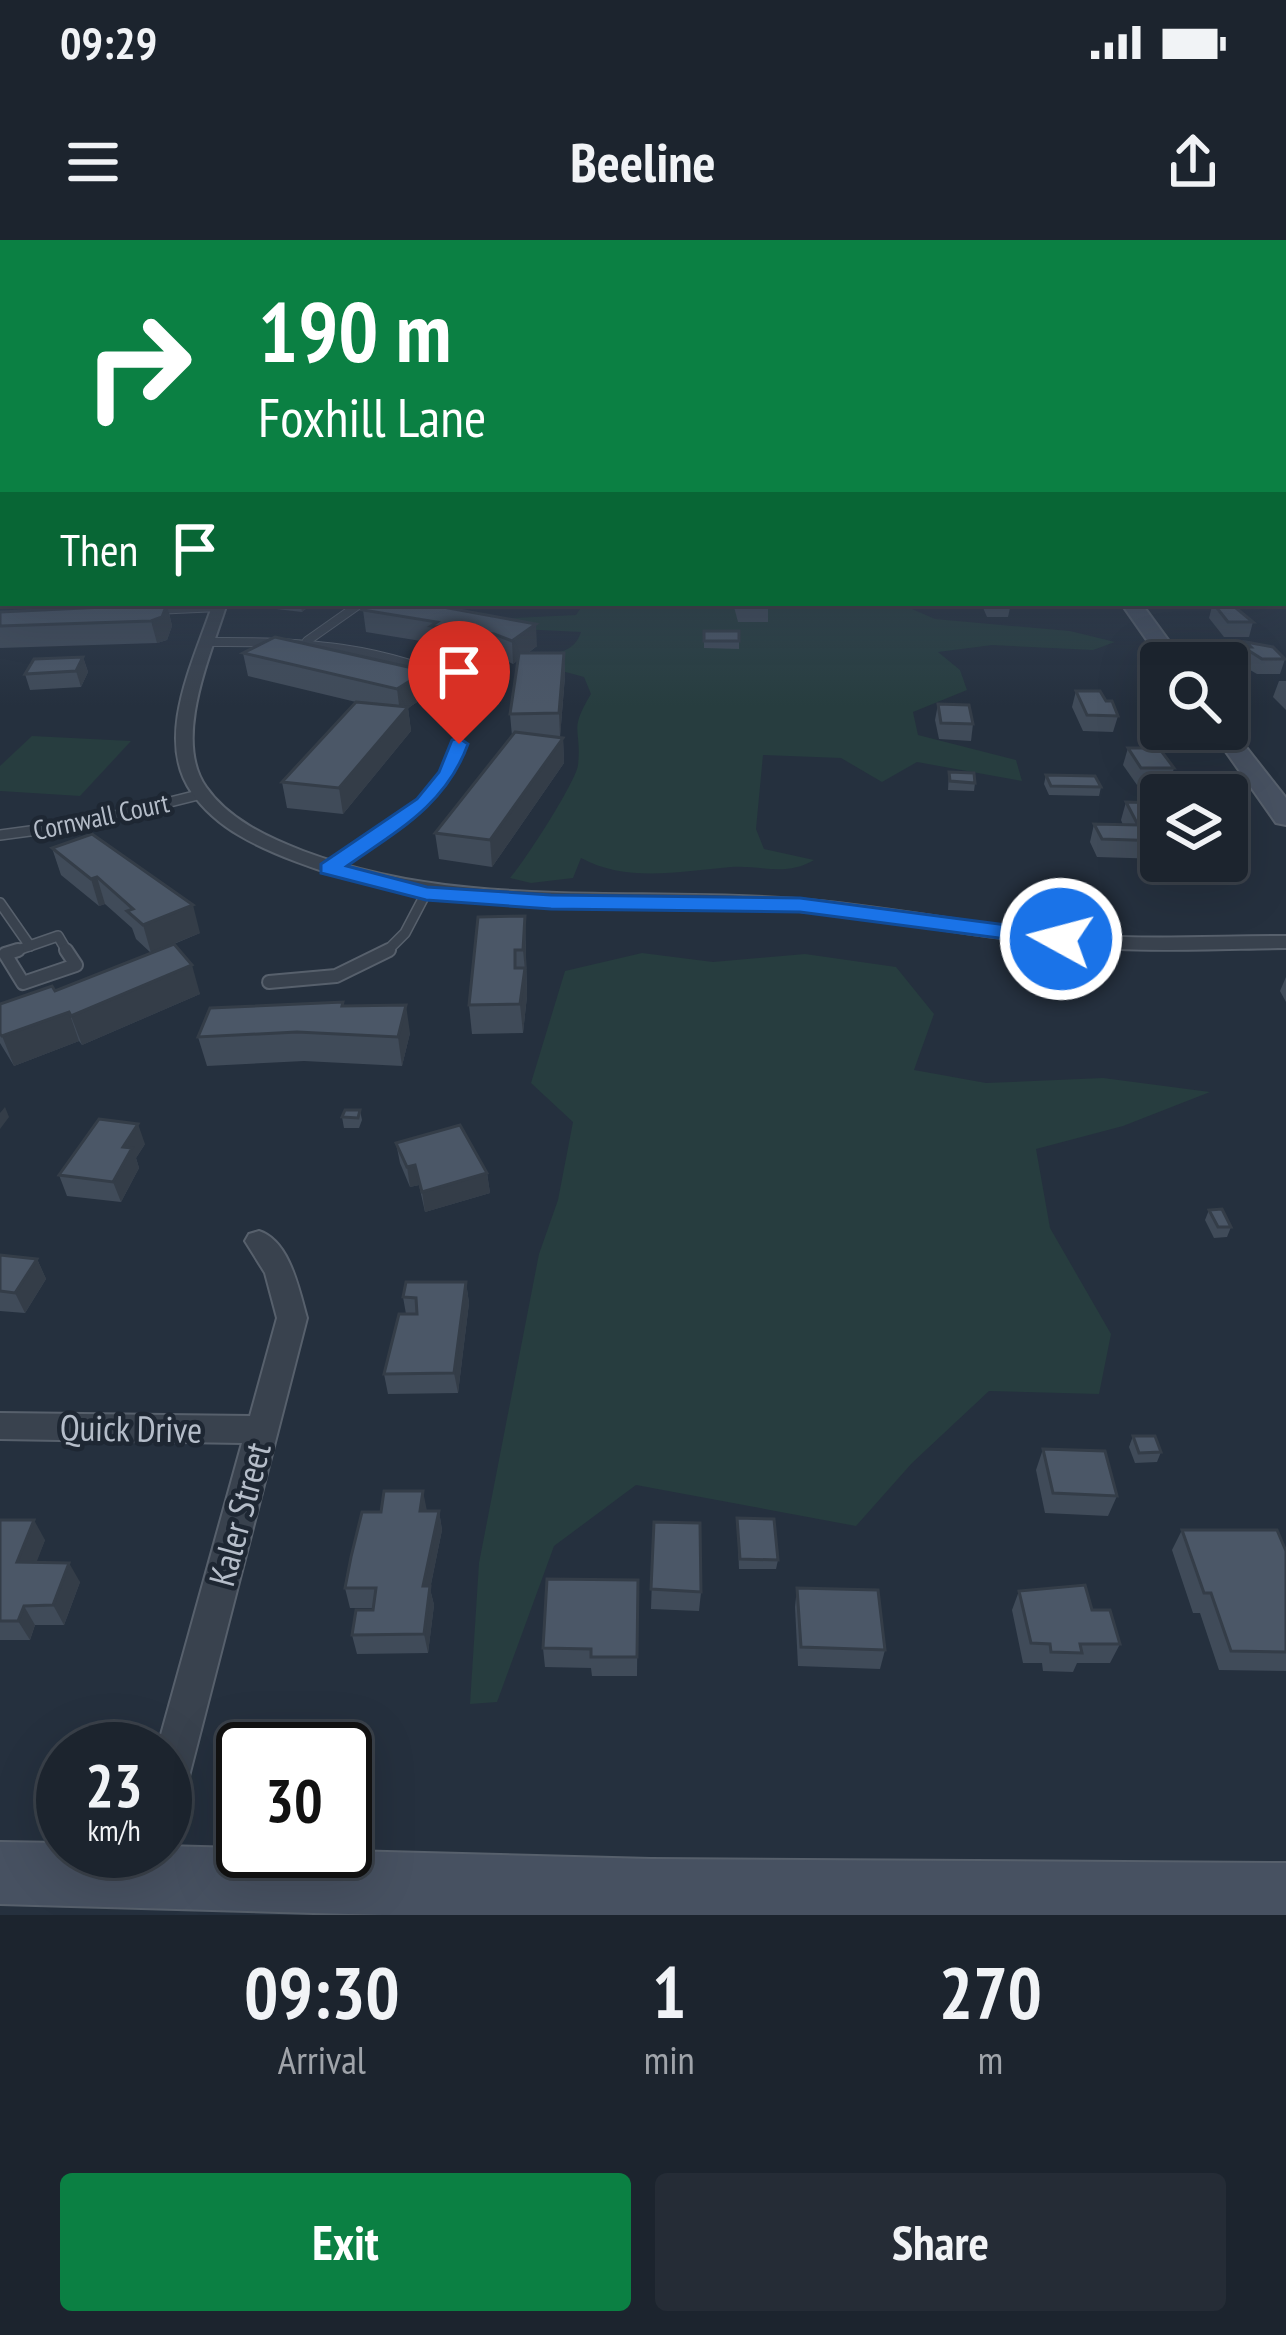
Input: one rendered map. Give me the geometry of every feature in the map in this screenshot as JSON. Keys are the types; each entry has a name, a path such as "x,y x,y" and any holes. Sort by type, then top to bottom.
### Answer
{"street":[{"path":"219,606 187,716 186,764 202,794 263,842 329,868 426,893 551,902 800,905 1108,942 1286,942"},
{"path":"1133,606 1159,642"},
{"path":"1237,750 1286,817"},
{"name":"Kaler Street","path":"184,1722 292,1318 279,1271 259,1241"},
{"name":"Quick Drive","path":"0,1426 262,1430"},
{"path":"192,1866 651,1891 1286,1894"},
{"path":"0,1873 36,1871"}],"lane":[{"path":"152,610 206,606"},
{"path":"307,641 358,606"},
{"path":"209,642 307,641 452,676 468,687 471,696 448,773 424,803 329,868"},
{"name":"Cornwall Court","path":"0,835 82,824 202,794"},
{"path":"268,982 327,981 368,962 399,942 426,893"},
{"path":"0,903 30,946"},
{"path":"58,937 76,965 23,983 5,954 30,946 58,937"}],"green space":[{"path":"582,606 905,606 935,619 1070,631 1115,642 1093,650 992,645 938,652 960,670 967,690 913,712 918,735 1016,760 1022,781 917,762 882,782 841,758 763,755 756,829 764,849 814,860 783,869 635,873 581,858 573,878 531,883 510,878 575,774 578,723 591,694 584,677 551,668 543,655 566,650 581,632 519,629 493,619 576,615"},
{"path":"32,736 131,741 80,796 0,791 0,766"},
{"path":"642,953 713,962 805,954 896,967 934,1014 914,1070 986,1083 1103,1078 1210,1092 1123,1126 1036,1149 1050,1228 1111,1334 1099,1394 989,1391 912,1463 856,1526 636,1485 554,1546 497,1702 470,1704 479,1563 539,1254 558,1200 573,1122 531,1083 565,971"}],"building":[{"path":"166,606 162,617 151,621 0,626 0,612"},
{"path":"370,606 437,606 536,624 512,641 363,610"},
{"path":"1215,606 1234,606 1253,622 1228,622"},
{"path":"704,631 739,631 739,641 704,641"},
{"path":"275,637 426,671 397,689 243,653"},
{"path":"1248,642 1273,647 1285,659 1262,659 1248,650"},
{"path":"519,653 564,653 559,713 510,714"},
{"path":"83,657 76,671 25,674 34,659"},
{"path":"1076,691 1100,691 1106,701 1112,701 1118,716 1087,715"},
{"path":"356,702 408,707 339,788 282,782"},
{"path":"938,704 969,705 973,724 941,723"},
{"path":"515,732 563,738 490,840 435,833"},
{"path":"1128,748 1160,750 1174,768 1141,768"},
{"path":"949,772 974,773 975,783 950,781"},
{"path":"1046,775 1095,776 1101,787 1051,786"},
{"path":"1126,802 1140,802 1140,840 1102,839 1094,824 1138,825"},
{"path":"92,834 193,905 143,925 127,911 133,909 97,877 91,879 52,848"},
{"path":"525,916 523,950 515,950 515,968 525,968 520,1004 469,1005 478,917"},
{"path":"174,944 192,965 71,1016 69,1012 0,1034 0,1004 52,986 55,991"},
{"path":"343,1002 342,1006 406,1005 398,1037 297,1032 198,1037 210,1008"},
{"path":"345,1110 360,1110 358,1118 342,1117"},
{"path":"99,1119 138,1124 123,1147 132,1148 113,1182 59,1175"},
{"path":"460,1125 487,1173 422,1192 415,1165 407,1167 396,1143"},
{"path":"1222,1209 1231,1227 1218,1227 1209,1210"},
{"path":"0,1255 37,1259 15,1293 0,1291"},
{"path":"406,1282 466,1282 454,1373 384,1374 399,1314 417,1314 416,1298 403,1297"},
{"path":"1133,1436 1155,1436 1161,1452 1139,1453"},
{"path":"1043,1449 1105,1451 1117,1496 1053,1493"},
{"path":"384,1491 423,1491 420,1511 439,1511 423,1586 430,1586 424,1634 352,1635 356,1610 373,1610 376,1588 345,1588 351,1557 362,1512 381,1512"},
{"path":"737,1518 774,1519 778,1560 740,1559"},
{"path":"0,1520 34,1520 17,1562 69,1563 53,1605 24,1606 18,1621 0,1621"},
{"path":"654,1522 700,1523 701,1592 651,1589"},
{"path":"1182,1530 1277,1530 1286,1551 1286,1652 1231,1651"},
{"path":"547,1579 638,1580 637,1657 591,1657 591,1649 543,1648"},
{"path":"1085,1585 1092,1610 1110,1610 1120,1644 1080,1644 1082,1653 1051,1652 1050,1644 1031,1643 1019,1591"},
{"path":"797,1588 878,1590 885,1650 801,1647"}],"route":[{"path":"459,744 448,773 424,803 329,868 426,893 551,902 800,905 1061,939"}]}
